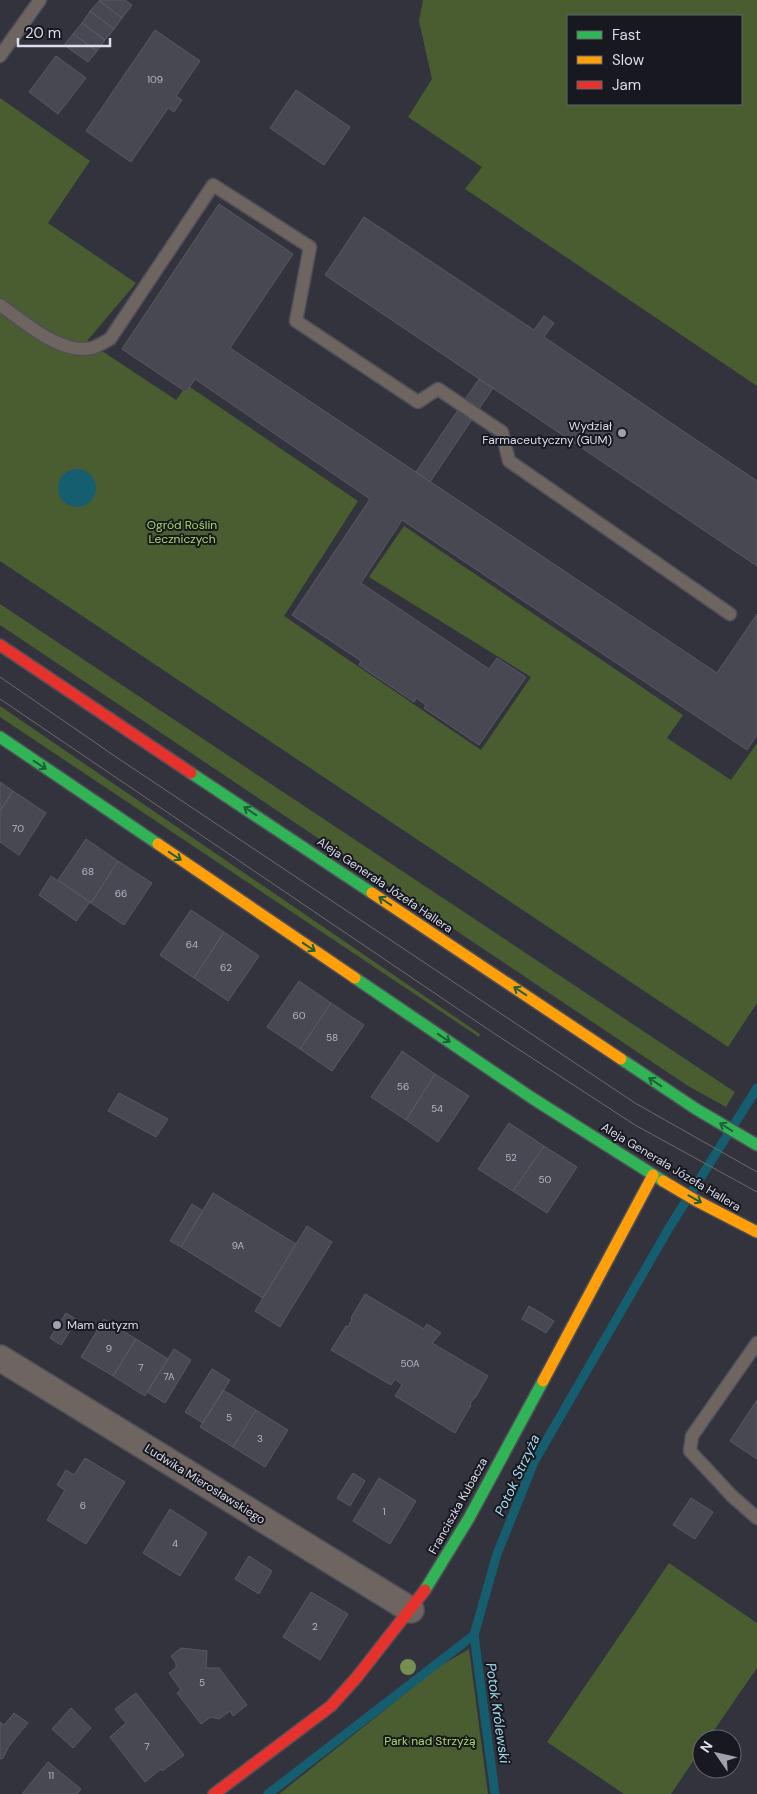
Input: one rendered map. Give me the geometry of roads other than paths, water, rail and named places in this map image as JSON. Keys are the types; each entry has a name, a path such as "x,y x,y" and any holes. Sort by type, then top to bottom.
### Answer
{"main road":[{"name":"Aleja Generała Józefa Hallera","path":"0,645 696,1109 757,1145"},
{"name":"Aleja Generała Józefa Hallera","path":"0,737 532,1098 695,1200 754,1224"},
{"name":"Franciszka Kubacza","path":"214,1794 331,1706 357,1677 431,1582 469,1518 653,1175"}],"street":[{"name":"Ludwika Mierosławskiego","path":"0,1358 411,1610"}],"lane":[{"path":"0,56 40,0"},
{"path":"0,305 50,339 70,348 93,348 110,339 213,185 310,247 296,321 418,402 438,389 502,432 509,460 730,614"},
{"path":"757,1343 692,1436 690,1451 732,1496 757,1518"}],"water":[{"path":"77,469 91,474 96,488 91,502 77,507 63,502 58,488 63,474"}],"waterway":[{"name":"Potok Strzyża","path":"268,1794 474,1635 497,1554 534,1462 669,1228 757,1088"},
{"name":"Potok Królewski","path":"474,1635 495,1794"}],"tram line":[{"path":"0,677 119,759 635,1103 757,1172"},
{"path":"0,699 492,1032 635,1125 757,1192"}],"place":[{"name":"Wydział Farmaceutyczny (GUM)","path":"622,433"},
{"name":"Mam autyzm","path":"57,1325"}],"park label":[{"name":"Ogród Roślin Leczniczych","path":"182,532"},
{"name":"Park nad Strzyżą","path":"430,1741"}]}
